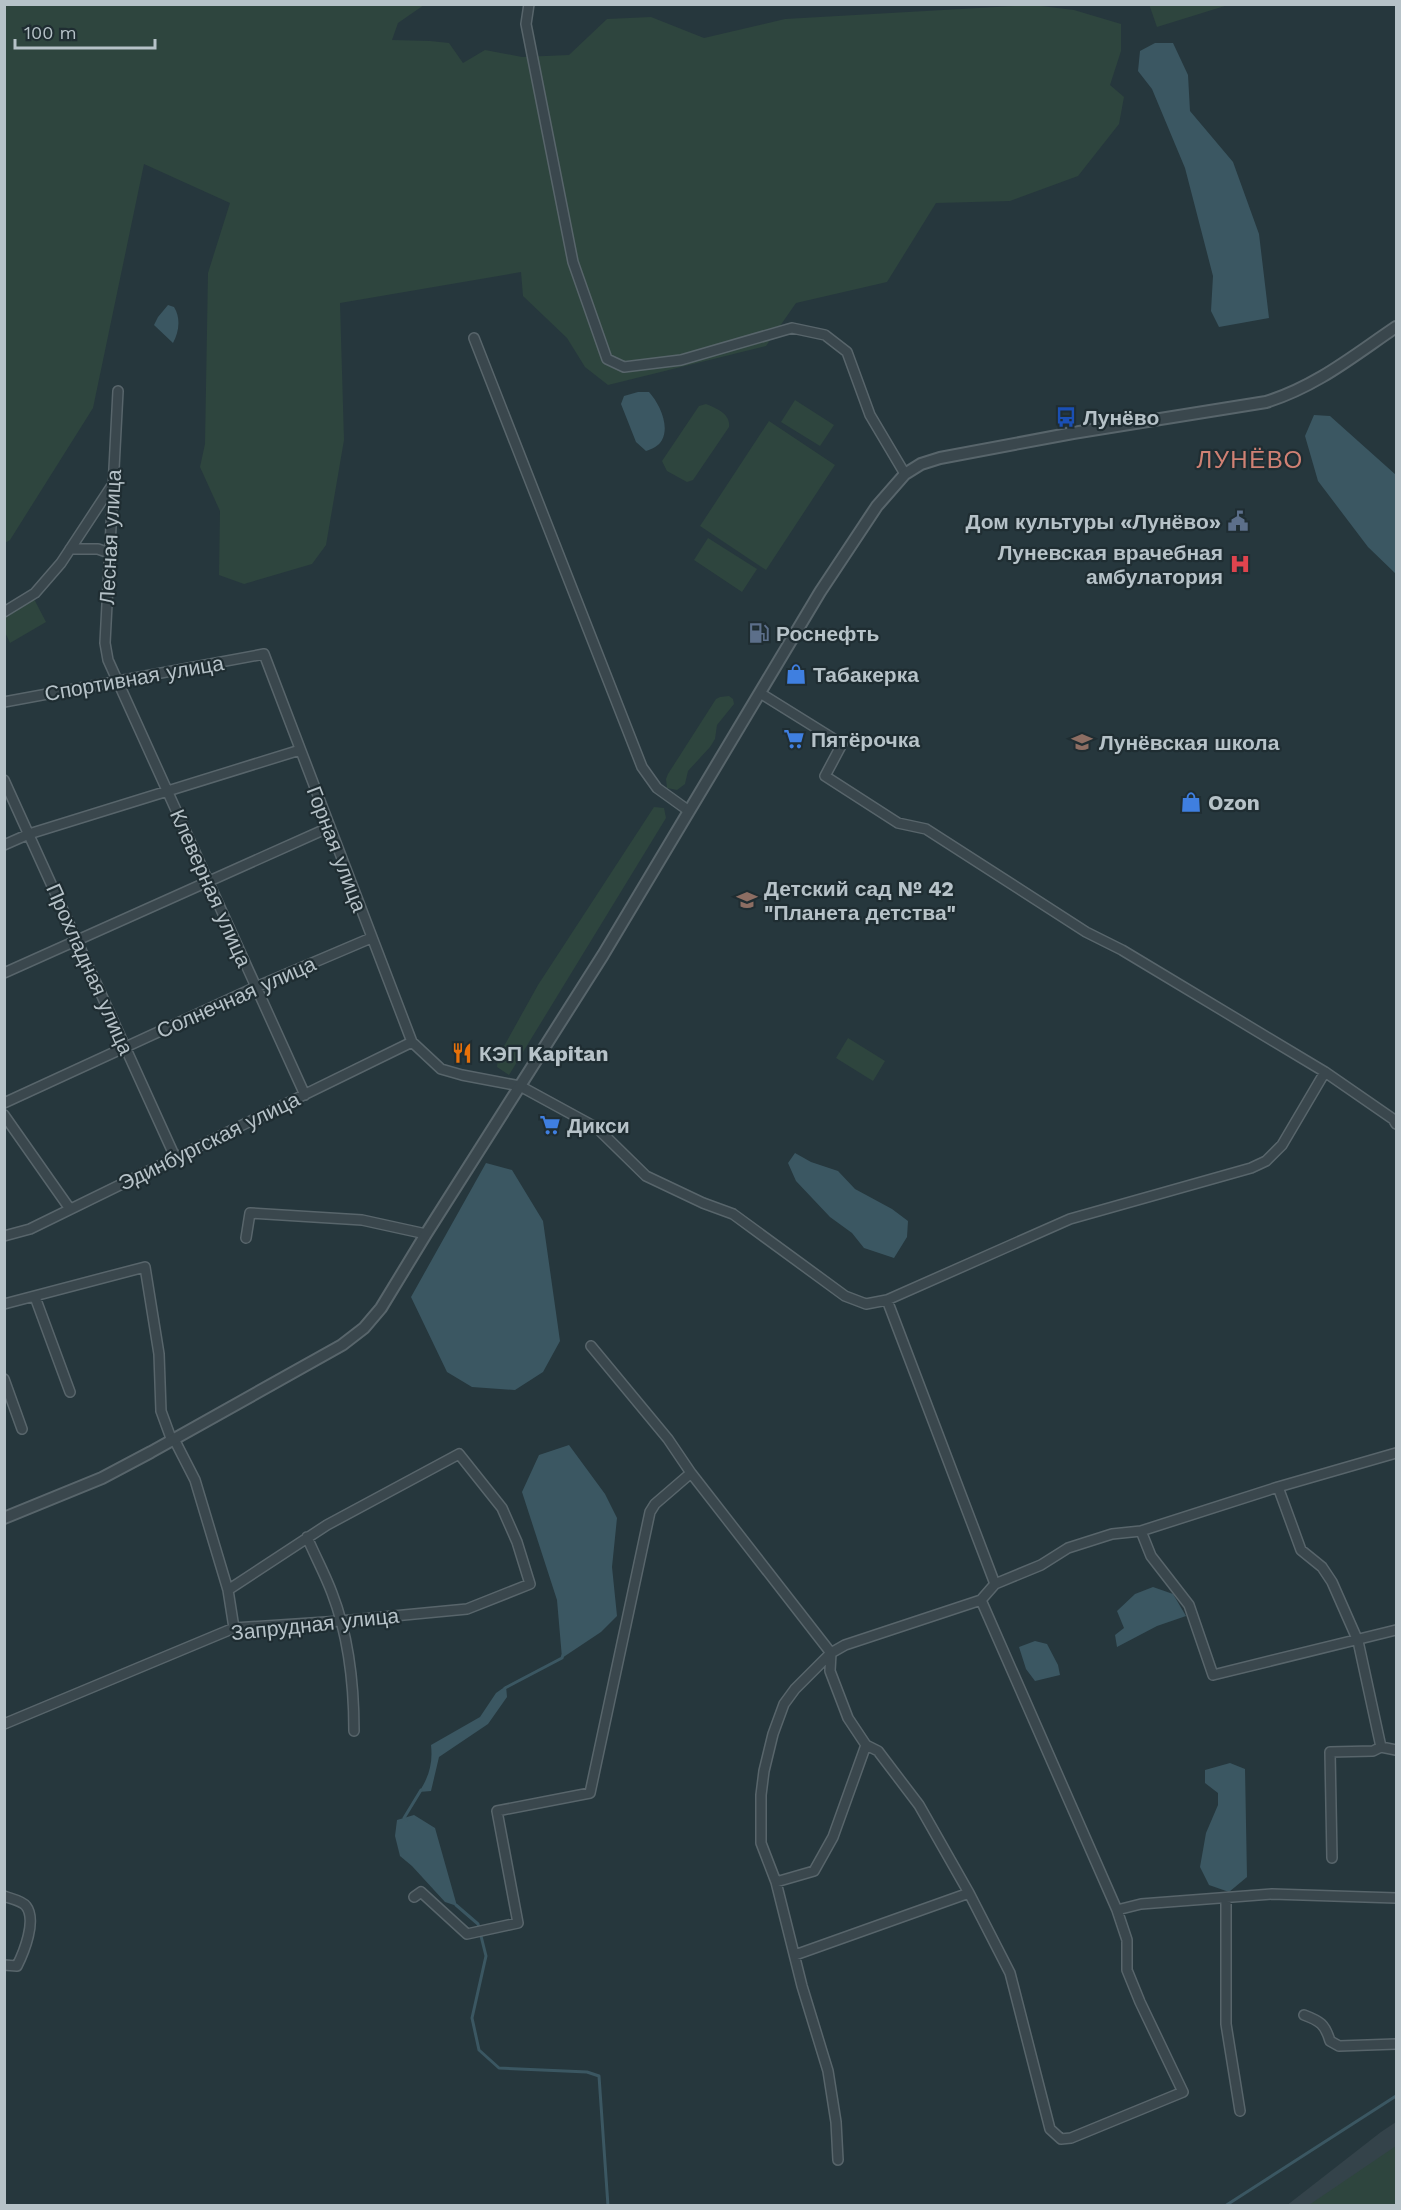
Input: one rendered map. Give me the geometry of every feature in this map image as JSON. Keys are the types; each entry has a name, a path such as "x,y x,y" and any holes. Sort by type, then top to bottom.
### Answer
{"street":[{"path":"529,4 526,24 573,262 607,359 624,367 681,360 792,328 825,335 847,352 870,415 905,474"},
{"path":"4,1518 102,1478 342,1345 364,1328 381,1308 603,955 820,592 877,506 905,474 921,464 940,458 1073,433 1266,402 1312,384 1396,327"},
{"path":"474,338 642,767 657,788 689,811"},
{"name":"Лесная улица","path":"118,391 105,643 108,660 118,681"},
{"path":"4,612 34,593 70,549 112,485"},
{"path":"70,549 98,549 109,553"},
{"name":"Спортивная улица","path":"4,702 264,654"},
{"name":"Горная улица","path":"264,654 412,1042"},
{"name":"Клеверная улица","path":"118,681 305,1095"},
{"path":"760,693 842,744 825,776 898,823 926,829 1086,932 1122,950 1324,1072 1393,1119 1396,1124"},
{"path":"4,845 29,834 300,750"},
{"name":"Прохладная улица","path":"4,780 176,1157"},
{"path":"4,973 330,828"},
{"name":"Солнечная улица","path":"4,1103 256,987 371,938"},
{"path":"412,1042 441,1070 520,1086 597,1128 646,1176 703,1203 733,1214 845,1296 866,1304 887,1300 1070,1219 1251,1168 1266,1161 1282,1145 1324,1072"},
{"name":"Эдинбургская улица","path":"4,1236 30,1228 70,1209 412,1042"},
{"path":"4,1115 70,1209"},
{"path":"246,1238 250,1213 362,1220 426,1234"},
{"path":"4,1304 145,1267 159,1354 161,1411 173,1440 195,1480 228,1590 234,1628"},
{"path":"35,1297 70,1392"},
{"path":"887,1300 995,1584"},
{"path":"591,1346 668,1439 691,1473 831,1653 830,1671 848,1718 866,1745 878,1751 919,1805 969,1893 1010,1973 1050,2129 1061,2139 1071,2138 1184,2092 1127,1970 1127,1940 1117,1910 981,1600"},
{"path":"4,1379 22,1429"},
{"path":"838,2160 836,2122 828,2071 802,1986 776,1882 761,1843 761,1796 764,1772 773,1734 784,1704 795,1689 831,1653 845,1645 981,1600 995,1584 1041,1565 1068,1548 1112,1534 1141,1531 1278,1487 1396,1453"},
{"name":"Запрудная улица","path":"4,1724 234,1628 468,1609 530,1584 517,1542 502,1508 459,1454 307,1537"},
{"path":"414,1897 421,1892 467,1935 518,1923 497,1811 590,1793 650,1512 655,1503 691,1473"},
{"path":"1278,1487 1301,1550 1322,1567 1332,1582 1358,1641 1381,1747"},
{"path":"1141,1531 1151,1556 1189,1605 1213,1675 1396,1630"},
{"path":"228,1590 307,1537 333,1594 341,1621 351,1669 354,1731"},
{"path":"776,1882 814,1871 833,1837 866,1745"},
{"path":"1332,1858 1330,1752 1373,1751 1381,1747 1396,1750"},
{"path":"795,1955 969,1893"},
{"path":"1117,1910 1141,1904 1272,1894 1396,1898"},
{"path":"4,1896 21,1902 30,1914 25,1950 17,1965 4,1965"},
{"path":"1226,1898 1227,2024 1240,2112"},
{"path":"1304,2015 1322,2022 1330,2041 1339,2046 1396,2044"}],"shaded area":[{"path":"1396,2122 1396,2205 1286,2206 1381,2132"}],"green space":[{"path":"1149,4 1228,4 1228,5 1157,27"},
{"path":"5,5 424,5 398,23 392,40 449,43 463,63 485,50 522,57 569,55 607,19 651,17 704,38 785,19 1033,5 1074,10 1121,24 1121,51 1110,85 1124,97 1119,124 1078,176 1010,201 936,203 887,282 796,303 766,346 608,385 585,367 567,338 523,296 521,272 340,303 344,440 326,545 312,564 244,584 219,575 220,511 200,467 205,444 208,273 230,203 144,164 93,408 10,540 5,543"},
{"path":"795,400 834,425 820,446 781,422"},
{"path":"706,404 728,418 729,427 693,480 687,482 667,471 662,461 699,406"},
{"path":"769,421 835,465 766,570 700,526"},
{"path":"708,538 757,569 742,592 694,560"},
{"path":"34,599 46,622 10,643 5,632 5,618"},
{"path":"729,696 733,699 734,704 717,725 715,739 710,747 688,771 685,784 677,790 667,788 668,774 716,699"},
{"path":"654,807 664,808 666,818 509,1075 497,1067 498,1057 538,985"},
{"path":"848,1038 885,1061 873,1081 836,1058"},
{"path":"1396,2146 1396,2205 1309,2205"}],"water":[{"path":"1155,43 1173,43 1188,75 1190,111 1233,162 1259,234 1269,318 1219,327 1211,311 1213,276 1185,168 1152,89 1138,71 1140,51"},
{"path":"168,305 174,307 178,320 178,330 173,343 154,325"},
{"path":"649,392 660,408 665,428 662,440 657,446 646,451 636,442 621,404 624,396"},
{"path":"1314,415 1330,416 1396,475 1396,574 1368,547 1318,481 1305,436"},
{"path":"795,1153 811,1162 838,1171 855,1189 892,1209 908,1221 907,1237 894,1258 864,1248 852,1233 830,1217 796,1181 788,1163"},
{"path":"486,1163 512,1170 543,1221 560,1341 543,1372 515,1390 472,1387 447,1372 411,1297"},
{"path":"569,1445 605,1494 617,1518 612,1567 617,1616 601,1632 562,1658 557,1600 522,1492 539,1455"},
{"path":"1153,1587 1173,1594 1186,1616 1157,1626 1117,1647 1115,1635 1124,1628 1117,1611 1135,1594"},
{"path":"1035,1641 1047,1644 1058,1665 1060,1675 1035,1681 1026,1669 1019,1647"},
{"path":"506,1686 507,1697 488,1724 439,1757 431,1791 419,1792 430,1770 431,1745 480,1717 496,1693"},
{"path":"1230,1763 1245,1769 1247,1877 1229,1892 1209,1885 1200,1867 1206,1833 1218,1805 1218,1793 1205,1783 1205,1770"},
{"path":"414,1815 435,1828 457,1906 445,1902 400,1856 395,1836 397,1820"}],"waterway":[{"path":"505,1688 562,1658 563,1655"},
{"path":"406,1820 404,1818 421,1790"},
{"path":"456,1905 478,1924 486,1956 472,2018 479,2050 499,2068 587,2072 599,2076 608,2206"},
{"path":"1225,2206 1396,2096"}],"place":[{"name":"Лунёво","path":"1066,417"},
{"name":"Дом культуры «Лунёво»","path":"1238,521"},
{"name":"Луневская врачебная амбулатория","path":"1240,564"},
{"name":"Роснефть","path":"759,633"},
{"name":"Табакерка","path":"796,674"},
{"name":"Пятёрочка","path":"794,739"},
{"name":"Лунёвская школа","path":"1082,742"},
{"name":"Ozon","path":"1191,802"},
{"name":"Детский сад № 42 \"Планета детства\"","path":"747,900"},
{"name":"КЭП Kapitan","path":"462,1053"},
{"name":"Дикси","path":"550,1125"}],"district":[{"name":"ЛУНЁВО","path":"1250,460"}]}
